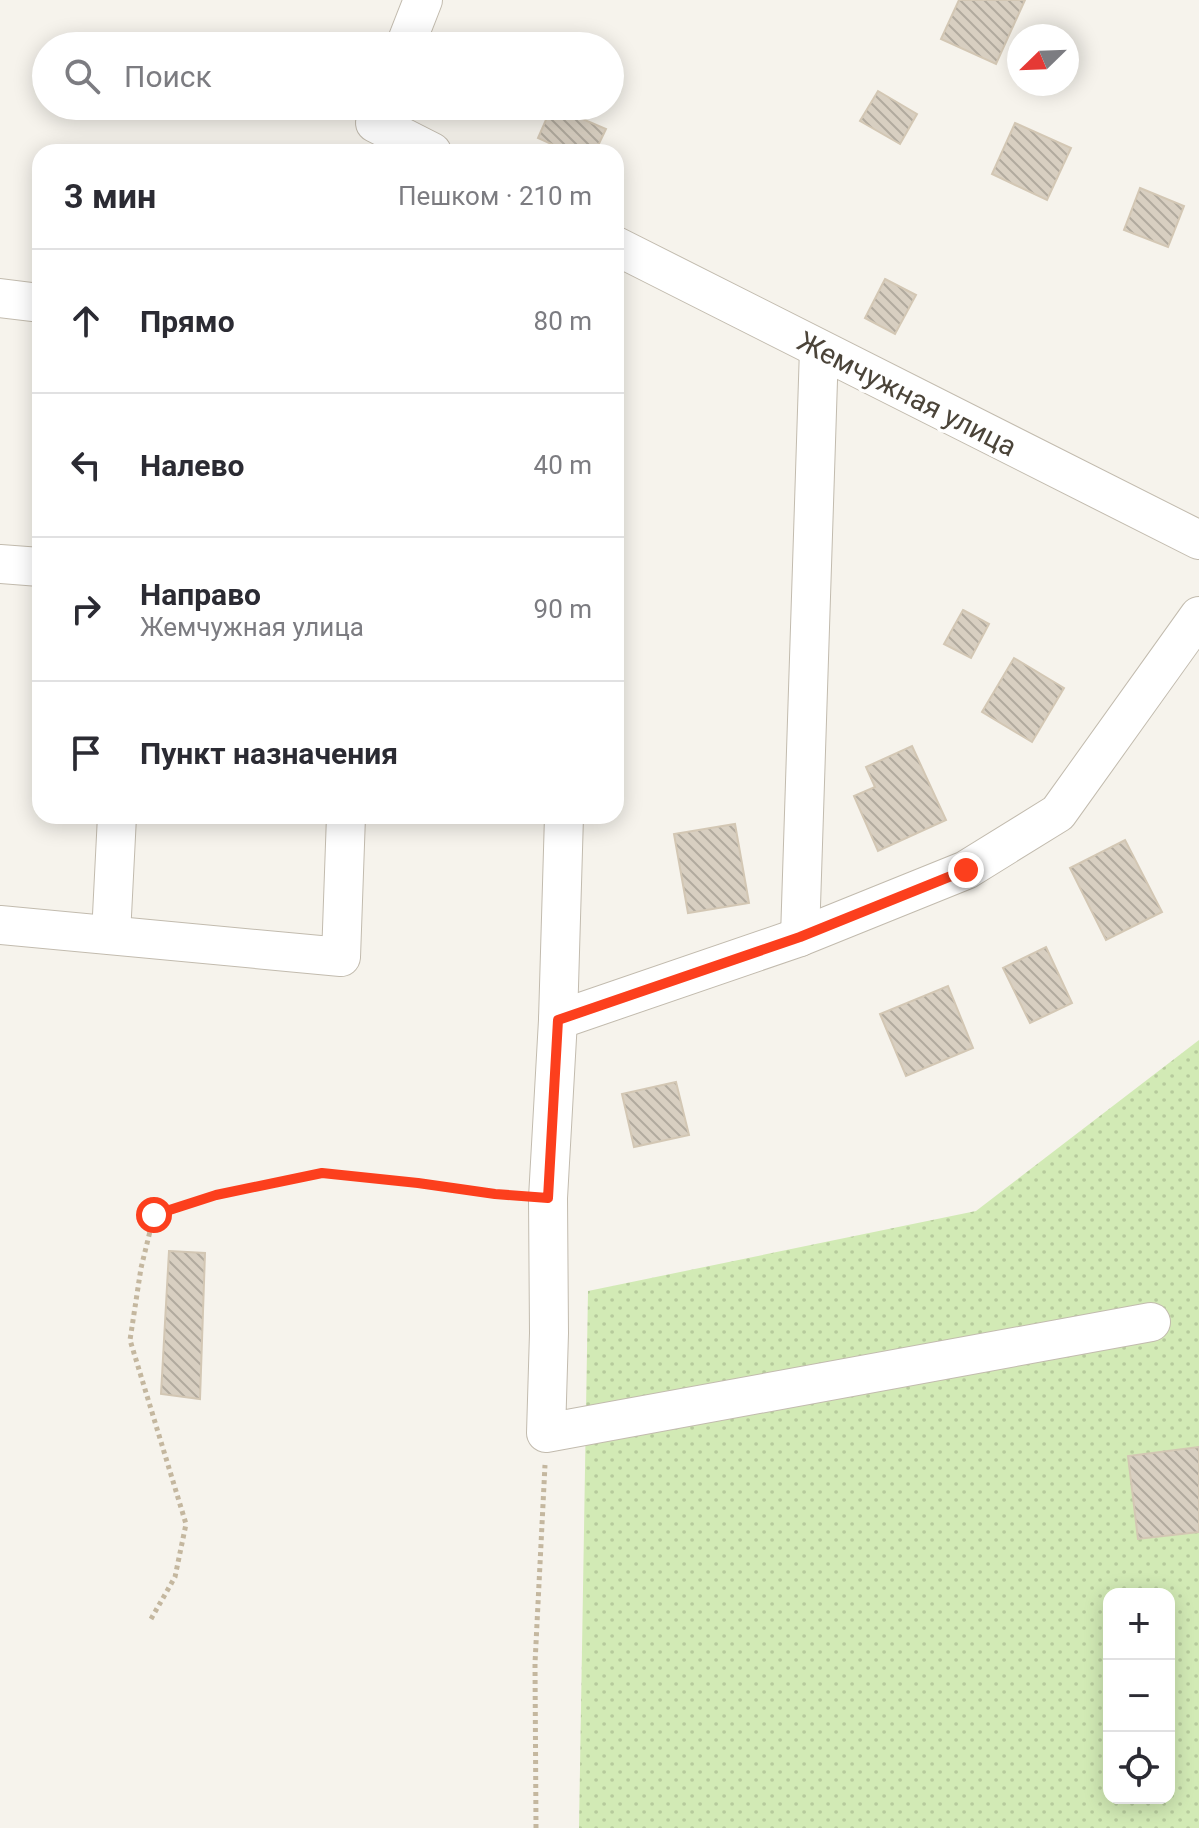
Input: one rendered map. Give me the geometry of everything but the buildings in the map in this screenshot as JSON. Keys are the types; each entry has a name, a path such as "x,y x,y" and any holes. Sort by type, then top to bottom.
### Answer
{"street":[{"path":"410,32 423,0"},
{"path":"374,127 413,144"},
{"name":"Жемчужная улица","path":"624,250 1199,540"},
{"path":"0,298 32,302"},
{"path":"800,937 819,349"},
{"path":"0,564 32,566"},
{"path":"558,1020 800,937 966,870 1058,813 1199,616"},
{"path":"111,935 117,824"},
{"path":"0,925 341,957 346,824"},
{"path":"564,824 558,1020 548,1198 546,1433 1151,1322"}],"path":[{"path":"151,1619 175,1577 186,1524 130,1340 141,1268 154,1215 216,1195 322,1173 548,1198"},
{"path":"536,1828 535,1663 546,1433"}],"green space":[{"path":"1199,1040 1199,1828 579,1828 588,1291 976,1211"}],"route":[{"path":"154,1215 216,1195 322,1173 548,1198 558,1020 800,937 966,870"}]}
